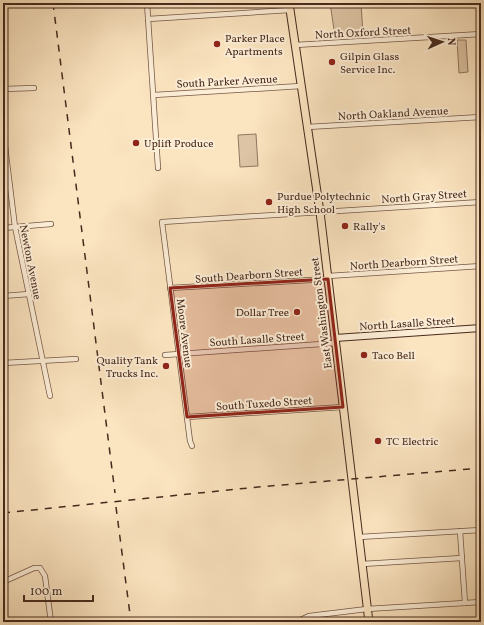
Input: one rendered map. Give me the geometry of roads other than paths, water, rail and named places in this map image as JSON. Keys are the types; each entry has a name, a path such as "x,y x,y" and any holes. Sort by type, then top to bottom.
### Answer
{"main road":[{"name":"East Washington Street","path":"290,7 320,212 369,622"}],"street":[{"path":"147,3 158,168"},
{"path":"148,19 290,7"},
{"name":"North Oxford Street","path":"295,45 481,34"},
{"name":"South Parker Avenue","path":"154,95 301,86"},
{"path":"3,89 34,88"},
{"name":"North Oakland Avenue","path":"307,127 481,117"},
{"name":"Newton Avenue","path":"3,130 5,158 15,227 50,396"},
{"name":"North Gray Street","path":"162,222 481,202"},
{"name":"Moore Avenue","path":"162,222 190,441 192,446"},
{"path":"3,228 51,224"},
{"name":"North Dearborn Street","path":"328,277 481,266"},
{"name":"South Dearborn Street","path":"170,288 328,277"},
{"path":"3,296 29,294"},
{"name":"North Lasalle Street","path":"335,340 481,328"},
{"name":"South Lasalle Street","path":"165,355 335,340"},
{"path":"3,363 76,359"},
{"name":"South Tuxedo Street","path":"187,417 343,407"},
{"path":"359,537 481,530"},
{"path":"460,531 465,603"},
{"path":"362,564 462,558"},
{"path":"3,582 37,567 43,570 51,622"},
{"path":"296,622 309,616 367,609 481,602"}],"railway":[{"path":"53,3 115,493"},
{"path":"3,445 6,424 5,411"},
{"path":"3,513 258,487 481,468"},
{"path":"116,507 131,622"}],"place":[{"name":"Parker Place Apartments","path":"217,44"},
{"name":"Gilpin Glass Service Inc.","path":"332,62"},
{"name":"Uplift Produce","path":"136,143"},
{"name":"Purdue Polytechnic High School","path":"269,202"},
{"name":"Rally's","path":"345,226"},
{"name":"Dollar Tree","path":"297,312"},
{"name":"Taco Bell","path":"364,355"},
{"name":"Quality Tank Trucks Inc.","path":"166,366"},
{"name":"TC Electric","path":"378,441"}]}
